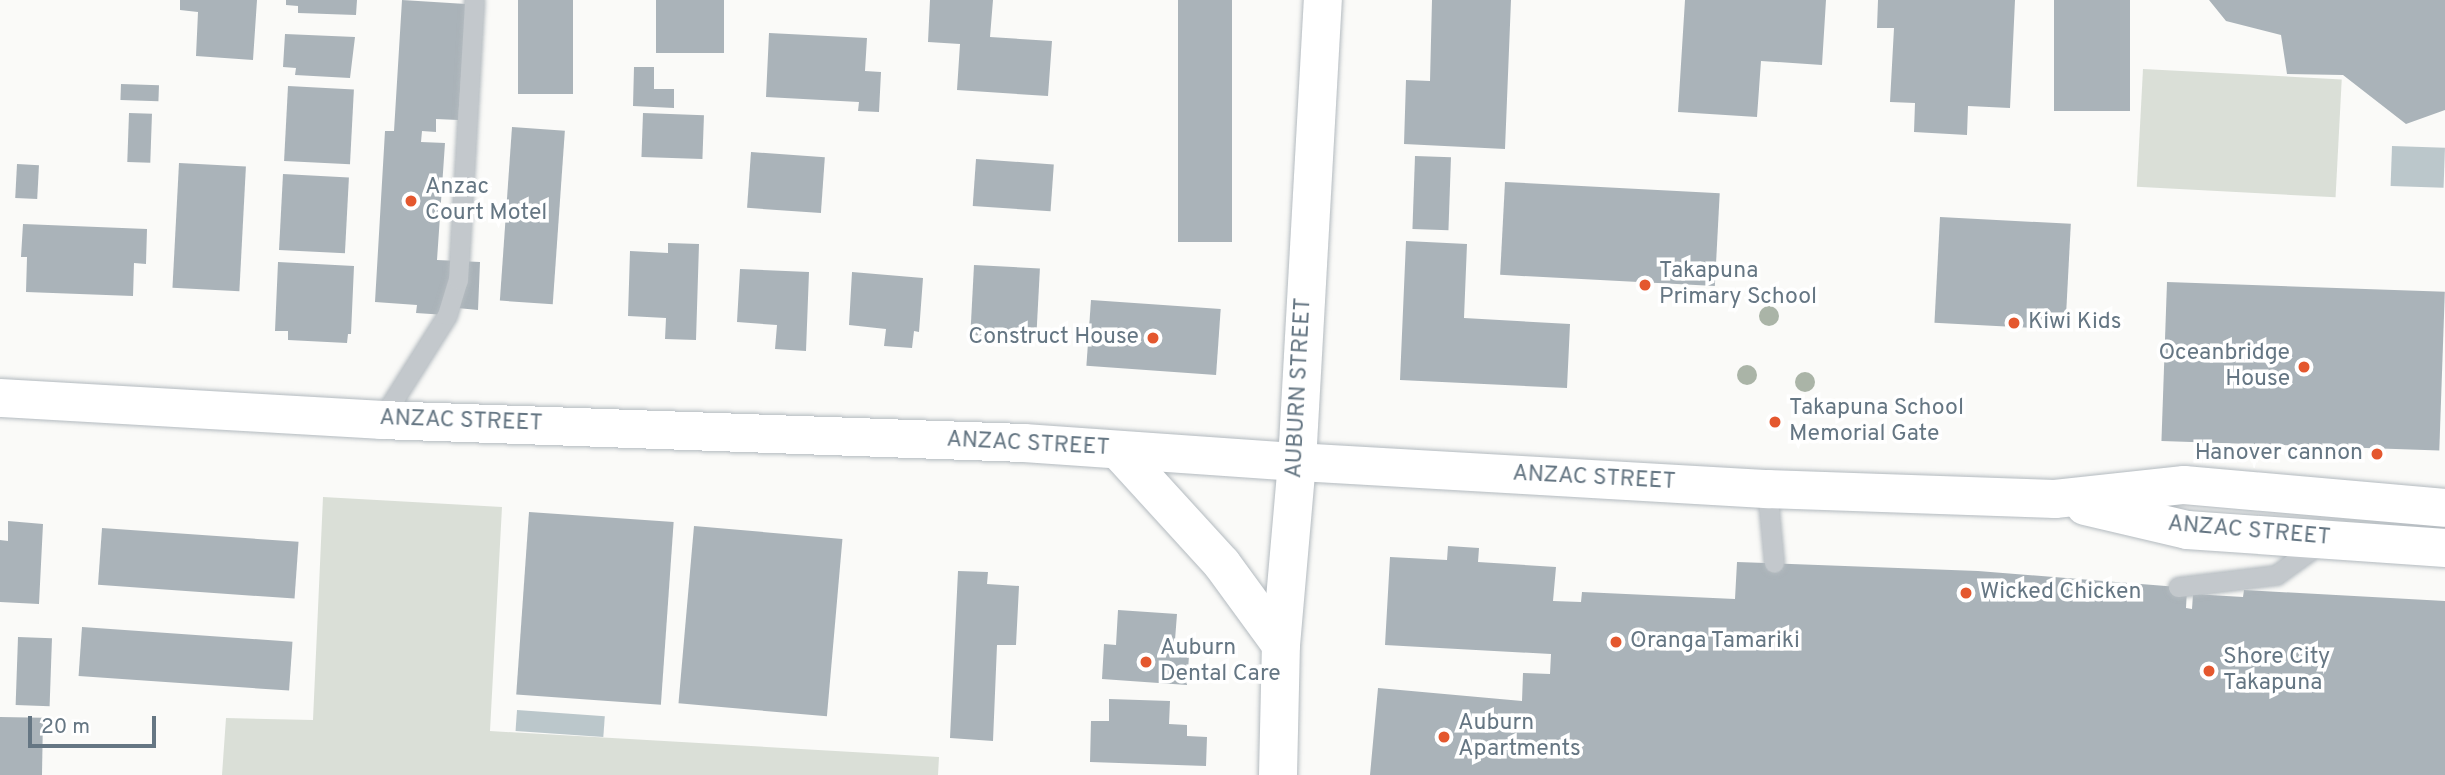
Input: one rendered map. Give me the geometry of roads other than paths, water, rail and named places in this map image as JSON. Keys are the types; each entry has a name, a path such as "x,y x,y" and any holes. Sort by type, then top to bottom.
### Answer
{"main road":[{"name":"AUBURN STREET","path":"1278,775 1281,646 1297,462 1323,0"},
{"name":"ANZAC STREET","path":"0,398 382,420 1024,443 1767,489 2055,499 2184,485 2445,508"},
{"path":"1118,450 1214,555 1281,646"},
{"name":"ANZAC STREET","path":"2055,499 2187,530 2445,548"}],"lane":[{"path":"382,420 447,315 458,280 474,0"},
{"path":"1767,489 1774,563"},
{"path":"2178,587 2276,575 2325,539"}],"place":[{"name":"Anzac Court Motel","path":"411,201"},
{"name":"Takapuna Primary School","path":"1645,285"},
{"name":"Kiwi Kids","path":"2014,323"},
{"name":"Construct House","path":"1153,338"},
{"name":"Oceanbridge House","path":"2304,367"},
{"name":"Takapuna School Memorial Gate","path":"1775,422"},
{"name":"Hanover cannon","path":"2377,454"},
{"name":"Wicked Chicken","path":"1966,593"},
{"name":"Oranga Tamariki","path":"1616,642"},
{"name":"Auburn Dental Care","path":"1146,662"},
{"name":"Shore City Takapuna","path":"2209,671"},
{"name":"Auburn Apartments","path":"1444,737"}]}
